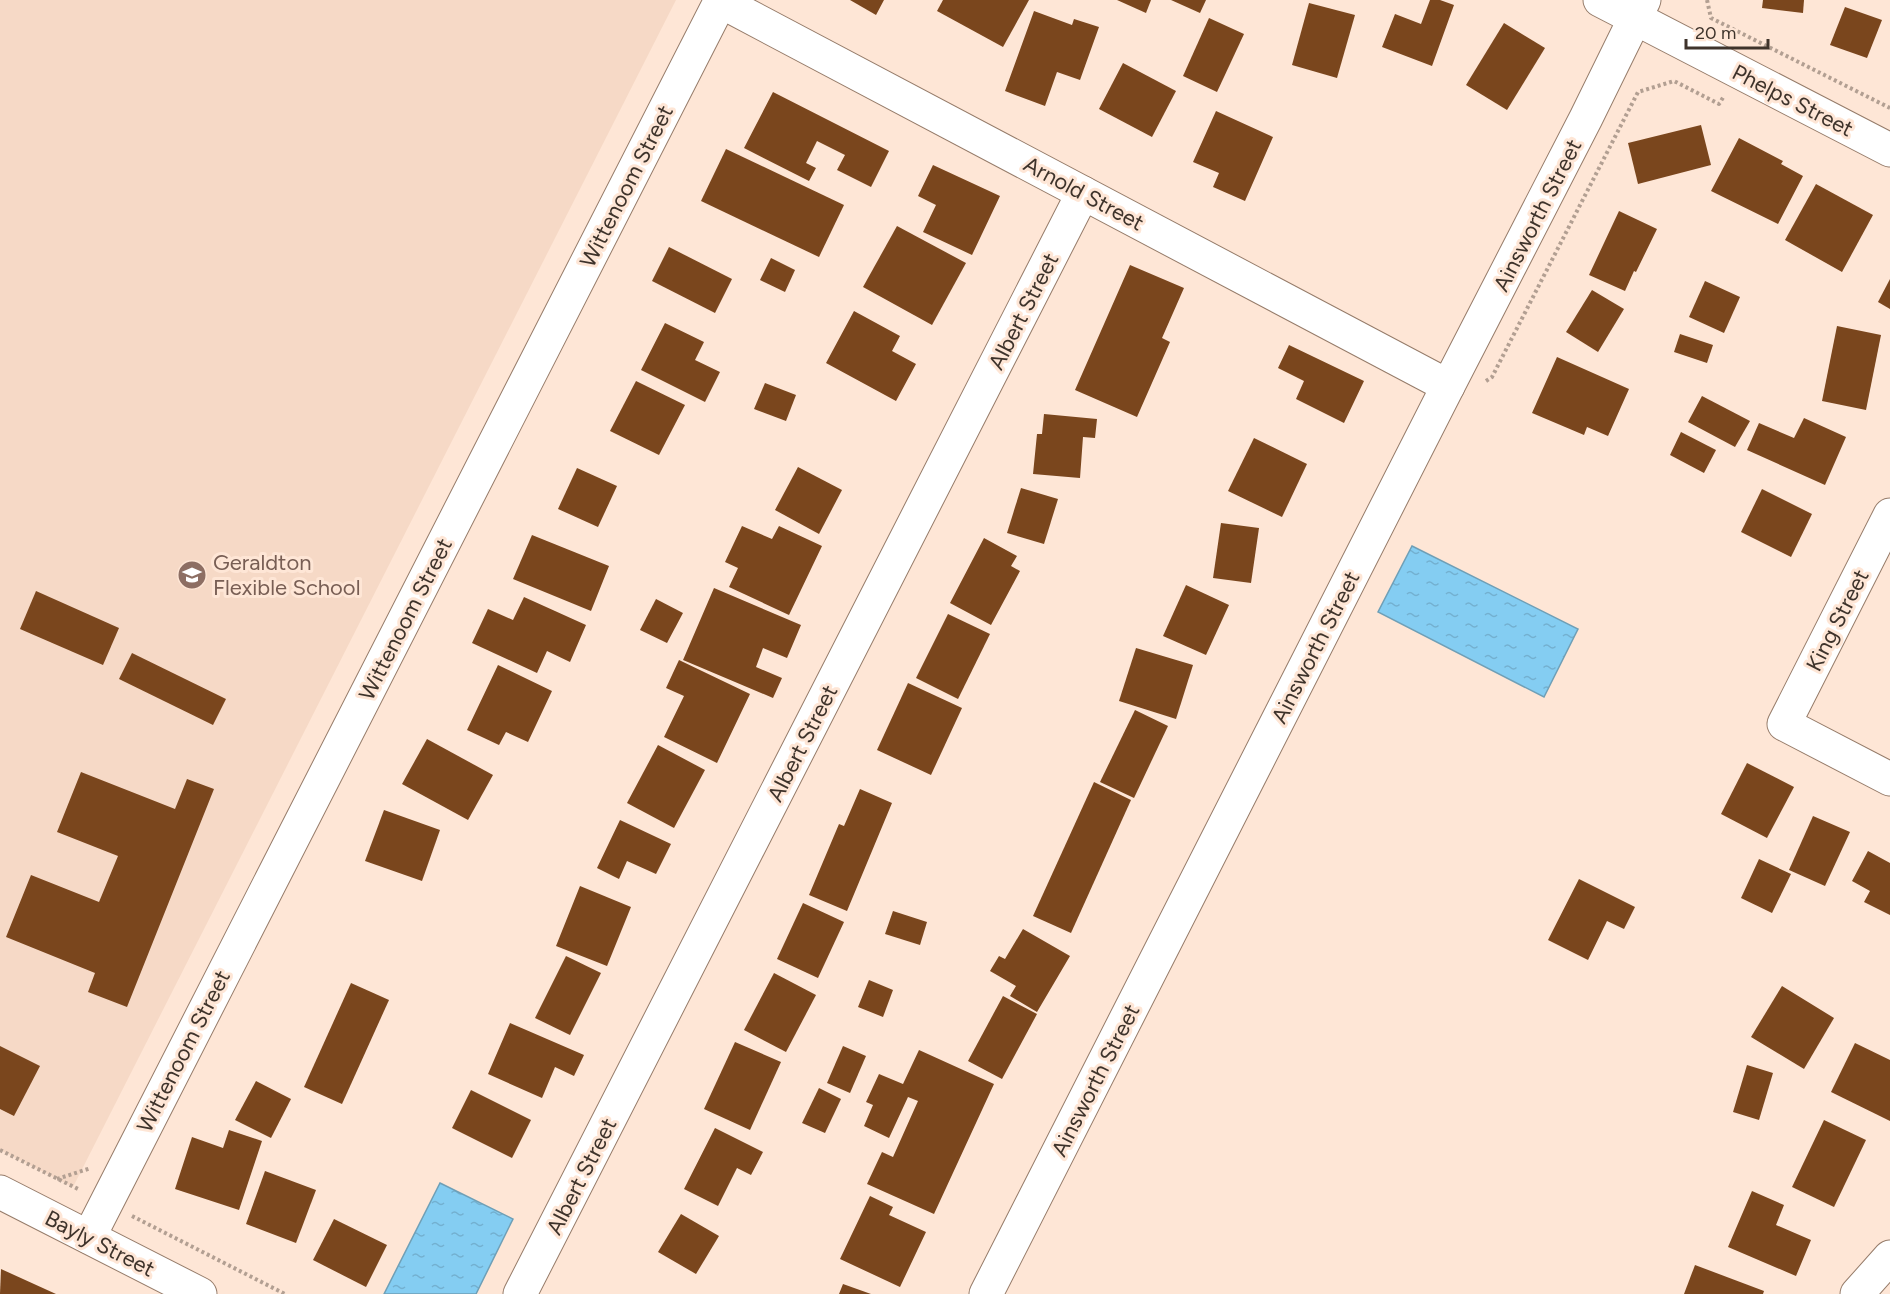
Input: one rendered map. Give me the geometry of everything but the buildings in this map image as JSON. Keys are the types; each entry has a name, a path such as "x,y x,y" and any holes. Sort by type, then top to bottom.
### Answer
{"street":[{"name":"Phelps Street","path":"1600,0 1639,9 1890,150"},
{"name":"Arnold Street","path":"720,1 1448,386"},
{"name":"Wittenoom Street","path":"89,1237 720,1"},
{"name":"Ainsworth Street","path":"986,1294 1586,118 1639,9"},
{"name":"Albert Street","path":"520,1294 1083,193"},
{"name":"King Street","path":"1890,515 1784,724 1890,779"},
{"name":"Bayly Street","path":"0,1192 200,1294"},
{"path":"1857,1294 1890,1257"}],"path":[{"path":"1707,0 1712,18 1890,108"},
{"path":"0,1150 73,1187"},
{"path":"126,1213 285,1294"}],"shaded area":[{"name":"Geraldton Flexible School","path":"0,0 676,0 73,1187 0,1150"}],"water":[{"path":"1412,546 1578,629 1544,697 1378,612"},
{"path":"440,1183 513,1219 476,1294 384,1294"}],"place":[{"name":"Geraldton Flexible School","path":"192,575"}]}
